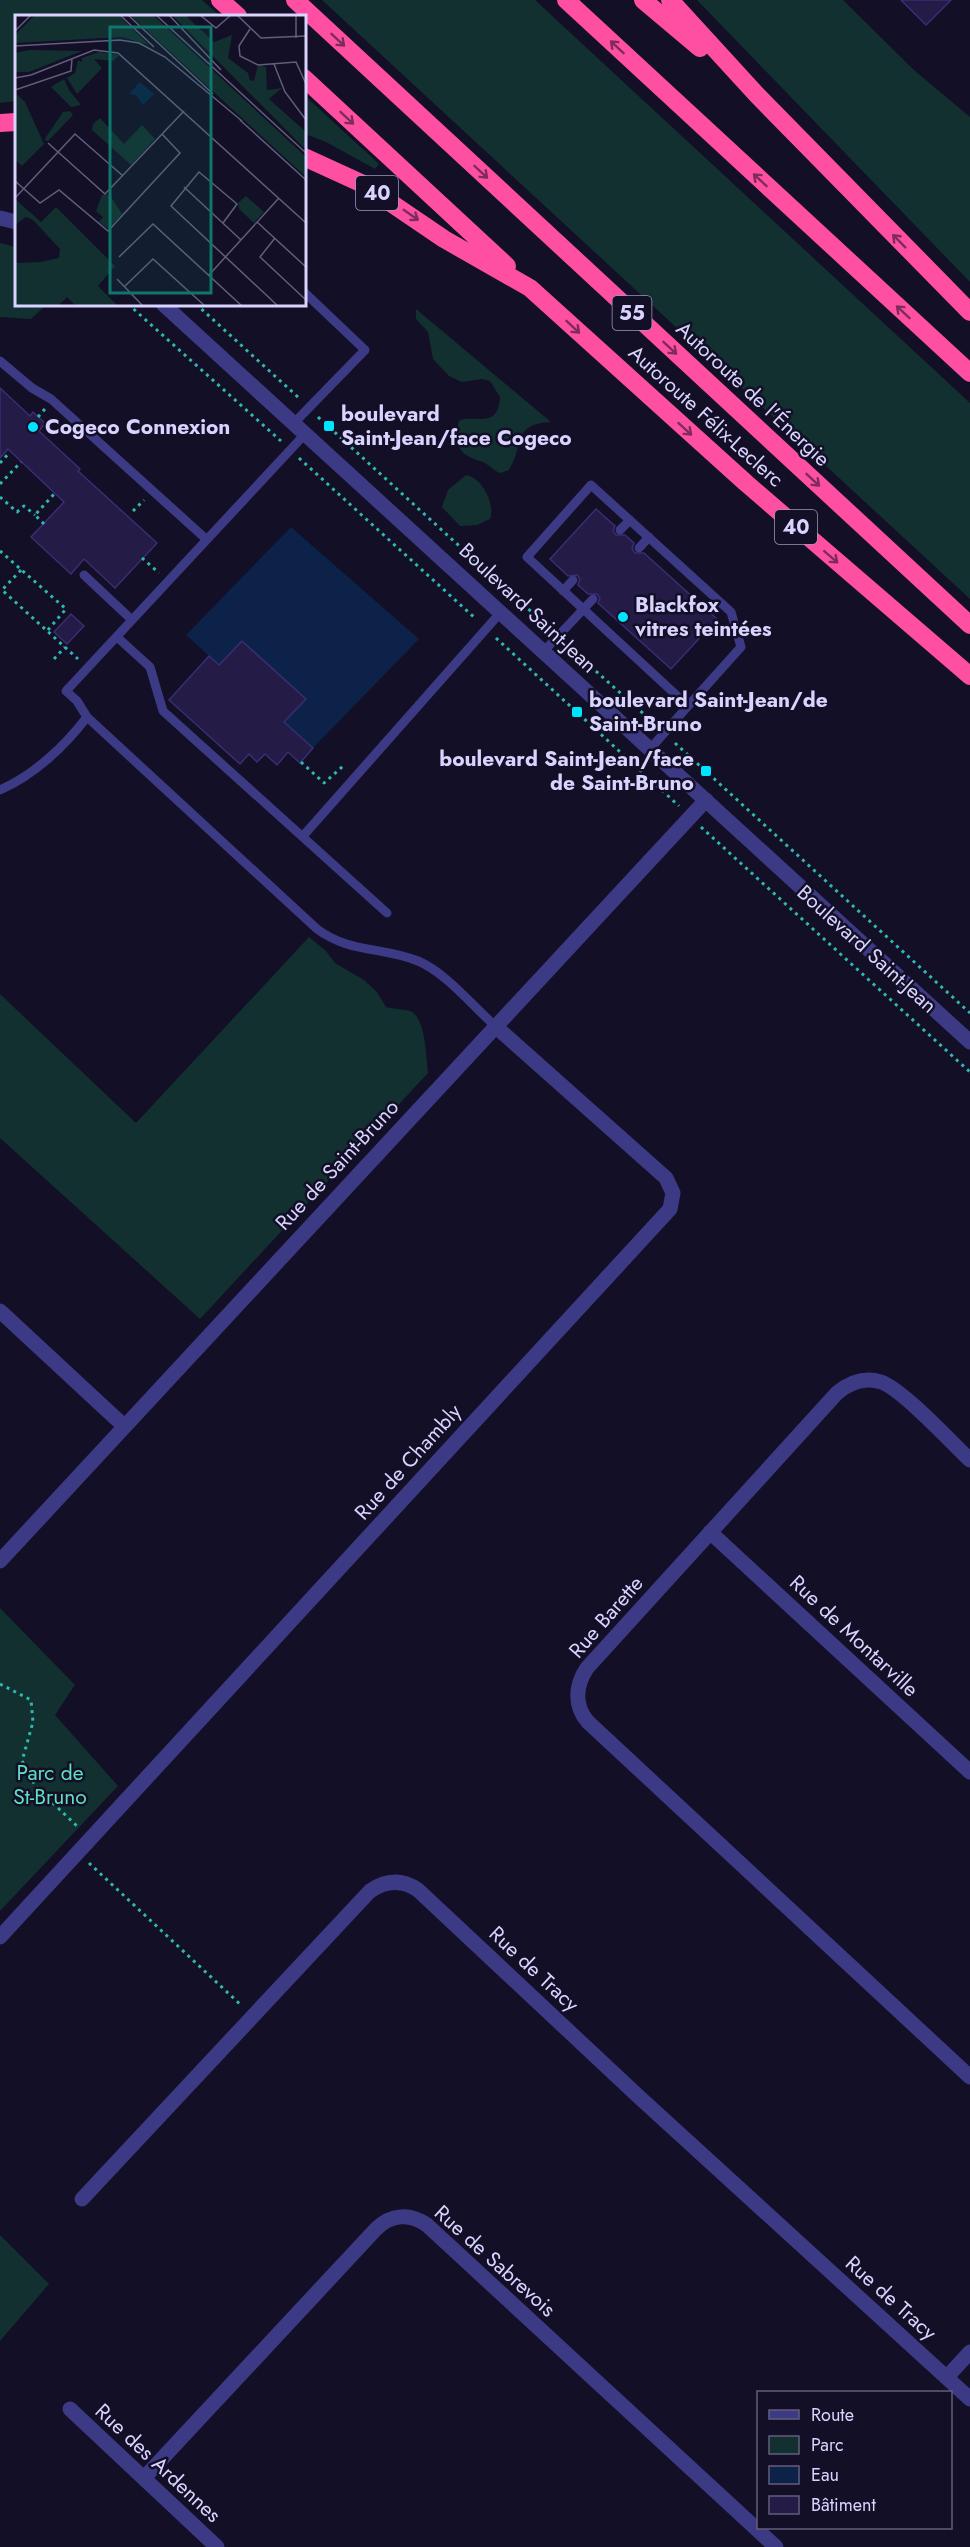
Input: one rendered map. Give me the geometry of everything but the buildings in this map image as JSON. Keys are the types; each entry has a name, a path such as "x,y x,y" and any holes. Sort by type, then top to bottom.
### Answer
{"highway":[{"path":"220,0 237,15"},
{"name":"Autoroute de l'Énergie","path":"295,0 970,625"},
{"path":"566,0 970,373"},
{"path":"643,0 757,95"},
{"path":"670,0 757,95 970,312"},
{"path":"306,80 531,288"},
{"path":"0,123 15,122"},
{"name":"Autoroute Félix-Leclerc","path":"306,158 363,184 444,238 531,288 754,490 970,676"}],"street":[{"path":"0,218 15,222"},
{"name":"Boulevard Saint-Jean","path":"165,306 970,1042"},
{"name":"Rue de Saint-Bruno","path":"0,1561 706,800"},
{"name":"Rue de Chambly","path":"0,1937 670,1209 673,1193 666,1178 495,1026"},
{"path":"0,1311 124,1426"},
{"name":"Rue Barette","path":"970,1460 891,1387 875,1380 855,1382 837,1393 586,1668 577,1693 582,1713 596,1730 970,2077"},
{"name":"Rue de Montarville","path":"710,1532 970,1772"},
{"name":"Rue de Tracy","path":"82,2199 370,1891 390,1882 402,1882 413,1887 970,2399"},
{"name":"Rue de Sabrevois","path":"144,2478 376,2229 387,2220 408,2216 427,2225 776,2547"},
{"path":"947,2377 970,2352"},
{"name":"Rue des Ardennes","path":"70,2409 217,2547"}],"lane":[{"path":"306,294 365,350 206,539 66,691 77,701 87,717 317,929 345,945 407,957 423,963 435,971 495,1026"},
{"path":"0,361 32,388 51,399 206,539"},
{"path":"650,749 741,647 731,612 591,485 527,557 688,706"},
{"path":"620,530 630,520"},
{"path":"639,548 649,537"},
{"path":"84,575 132,620"},
{"path":"563,591 573,580"},
{"path":"544,651 593,599"},
{"path":"303,836 501,612"},
{"path":"117,637 150,667 163,711 387,913"},
{"path":"0,790 36,769 69,738 87,717"}],"path":[{"path":"130,306 277,437"},
{"path":"198,306 300,399"},
{"path":"38,417 46,409"},
{"name":"Boulevard Saint-Jean","path":"317,415 550,628"},
{"path":"0,463 10,452"},
{"path":"0,484 21,462"},
{"path":"303,462 467,612"},
{"path":"35,515 55,493"},
{"path":"0,496 17,512 24,506 44,524"},
{"path":"133,512 145,499"},
{"path":"1,553 66,609 46,630"},
{"path":"142,558 159,572"},
{"path":"21,570 1,591 79,660"},
{"name":"Boulevard Saint-Jean","path":"566,644 657,725"},
{"path":"54,659 65,647"},
{"name":"Boulevard Saint-Jean","path":"514,654 671,799"},
{"name":"Boulevard Saint-Jean","path":"672,740 970,1013"},
{"path":"301,762 324,783 343,766"},
{"name":"Boulevard Saint-Jean","path":"708,834 970,1072"},
{"path":"0,1684 31,1700 33,1722 22,1761 36,1787 81,1830 79,1839 85,1844 91,1868 253,2016"}],"green space":[{"path":"0,0 202,0 219,15 15,15 15,101 0,103"},
{"path":"322,0 535,0 970,403 970,599"},
{"path":"697,0 843,0 915,71 970,117 970,282"},
{"path":"306,97 379,164 375,169 326,142 306,134"},
{"path":"0,243 15,247 15,306 45,306 31,319 0,317"},
{"path":"416,309 551,422 530,427 525,431 509,470 501,473 462,452 456,434 460,420 491,417 498,407 500,397 490,381 482,379 462,382 449,376 433,359 428,332 416,319"},
{"path":"466,475 477,481 486,492 491,513 490,519 477,525 460,526 442,507 448,490"},
{"path":"309,937 326,951 335,963 364,980 377,992 386,1007 410,1011 415,1015 422,1029 428,1073 200,1319 0,1138 0,994 136,1123"},
{"name":"Parc de St-Bruno","path":"0,1608 75,1685 55,1715 118,1786 0,1911"},
{"path":"0,2235 49,2284 0,2341"}],"water":[{"path":"291,527 419,639 313,748 284,722 305,699 242,641 219,665 186,635"}],"place":[{"name":"boulevard Saint-Jean/face Cogeco","path":"329,426"},
{"name":"Cogeco Connexion","path":"33,427"},
{"name":"Blackfox vitres teintées","path":"623,617"},
{"name":"boulevard Saint-Jean/de Saint-Bruno","path":"577,712"},
{"name":"boulevard Saint-Jean/face de Saint-Bruno","path":"706,771"}]}
